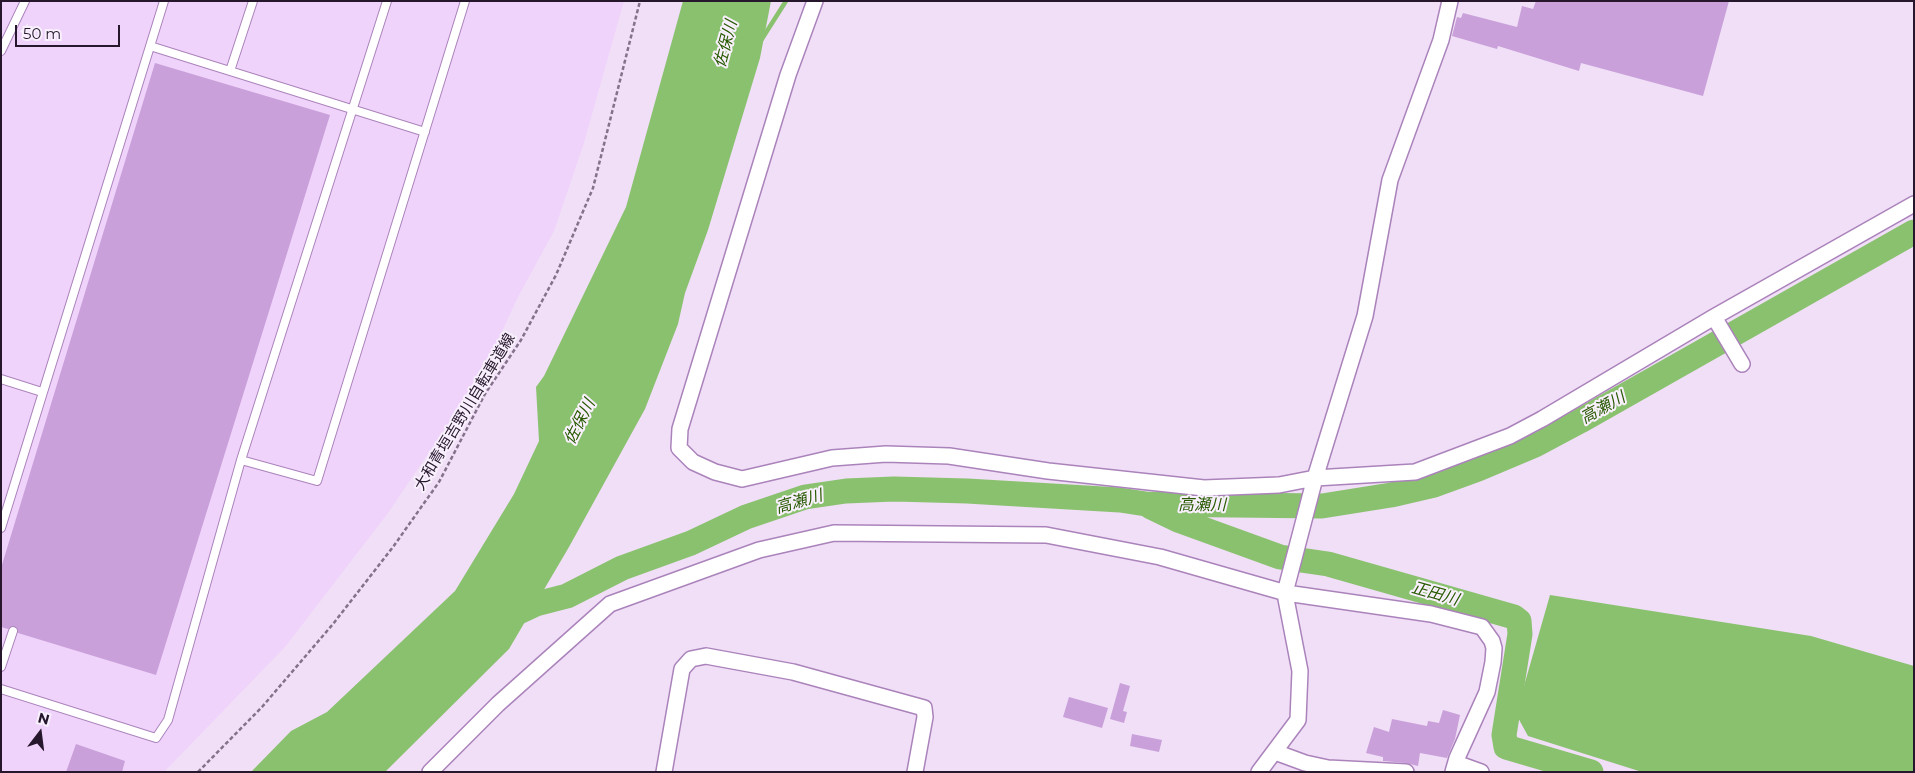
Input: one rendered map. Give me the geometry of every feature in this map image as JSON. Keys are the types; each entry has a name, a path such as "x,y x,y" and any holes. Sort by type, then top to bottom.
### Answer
{"street":[{"path":"815,1 788,74 680,429 679,448 692,462 715,472 742,479 832,458 886,454 949,456 1048,471 1204,488 1279,485 1416,472 1510,436 1542,419 1914,204"},
{"path":"1259,772 1298,720 1300,671 1286,593 1294,549 1365,316 1390,180 1441,40 1450,1"},
{"path":"1715,320 1742,364"},
{"path":"430,772 498,704 610,604 759,550 834,533 1046,535 1160,557 1286,593 1431,614 1482,627 1487,632 1494,648 1487,692 1454,767 1482,772"},
{"path":"664,772 682,669 691,659 706,656 793,672 924,708 925,717 915,772"},
{"path":"1275,752 1305,763 1328,768 1406,772"}],"lane":[{"path":"1,51 25,1"},
{"path":"1,528 164,1"},
{"path":"230,71 252,1"},
{"path":"1,689 156,738 168,720 241,460 354,111 387,1"},
{"path":"241,460 318,481 465,1"},
{"path":"150,46 426,132"},
{"path":"1,379 42,392"},
{"path":"1,667 13,631"}],"path":[{"name":"大和青垣吉野川自転車道線","path":"198,772 262,707 333,624 393,547 439,482 486,394 521,340 556,275 593,188 640,1"}],"shaded area":[{"path":"1,1 624,1 583,146 554,231 518,297 483,372 388,513 285,647 164,772 1,772"}],"water":[{"name":"佐保川","path":"683,1 771,1 760,58 708,230 685,293 678,324 645,409 569,547 509,649 385,772 251,772 291,731 327,712 455,591 514,494 539,441 536,387 544,376 626,207"},
{"path":"1550,595 1811,636 1914,666 1914,772 1642,772 1528,736 1516,714"}],"building":[{"path":"1536,1 1729,1 1703,96 1581,63 1579,71 1498,46 1497,49 1452,36 1457,17 1461,18 1463,13 1517,27 1522,6 1533,9"},
{"path":"155,63 330,115 156,675 18,633 14,626 8,629 1,627 1,568"},
{"path":"1120,683 1130,686 1123,711 1127,712 1124,723 1110,719"},
{"path":"1069,697 1108,708 1102,728 1063,717"},
{"path":"1443,710 1460,715 1455,739 1447,758 1420,753 1418,766 1383,761 1383,757 1366,753 1374,727 1389,732 1392,719 1427,726 1428,721 1439,723"},
{"path":"1132,734 1162,740 1159,752 1130,746"},
{"path":"76,744 125,761 122,772 66,772"}],"waterway":[{"path":"760,42 786,1"},
{"name":"高瀬川","path":"506,618 536,604 567,596 622,568 691,543 746,517 805,497 846,491 894,489 967,491 1120,500 1146,504 1322,506 1391,495 1434,485 1535,445 1914,232"},
{"name":"正田川","path":"1151,507 1178,520 1280,557 1328,564 1514,617 1519,621 1520,634 1504,735 1506,747 1591,772"}]}
